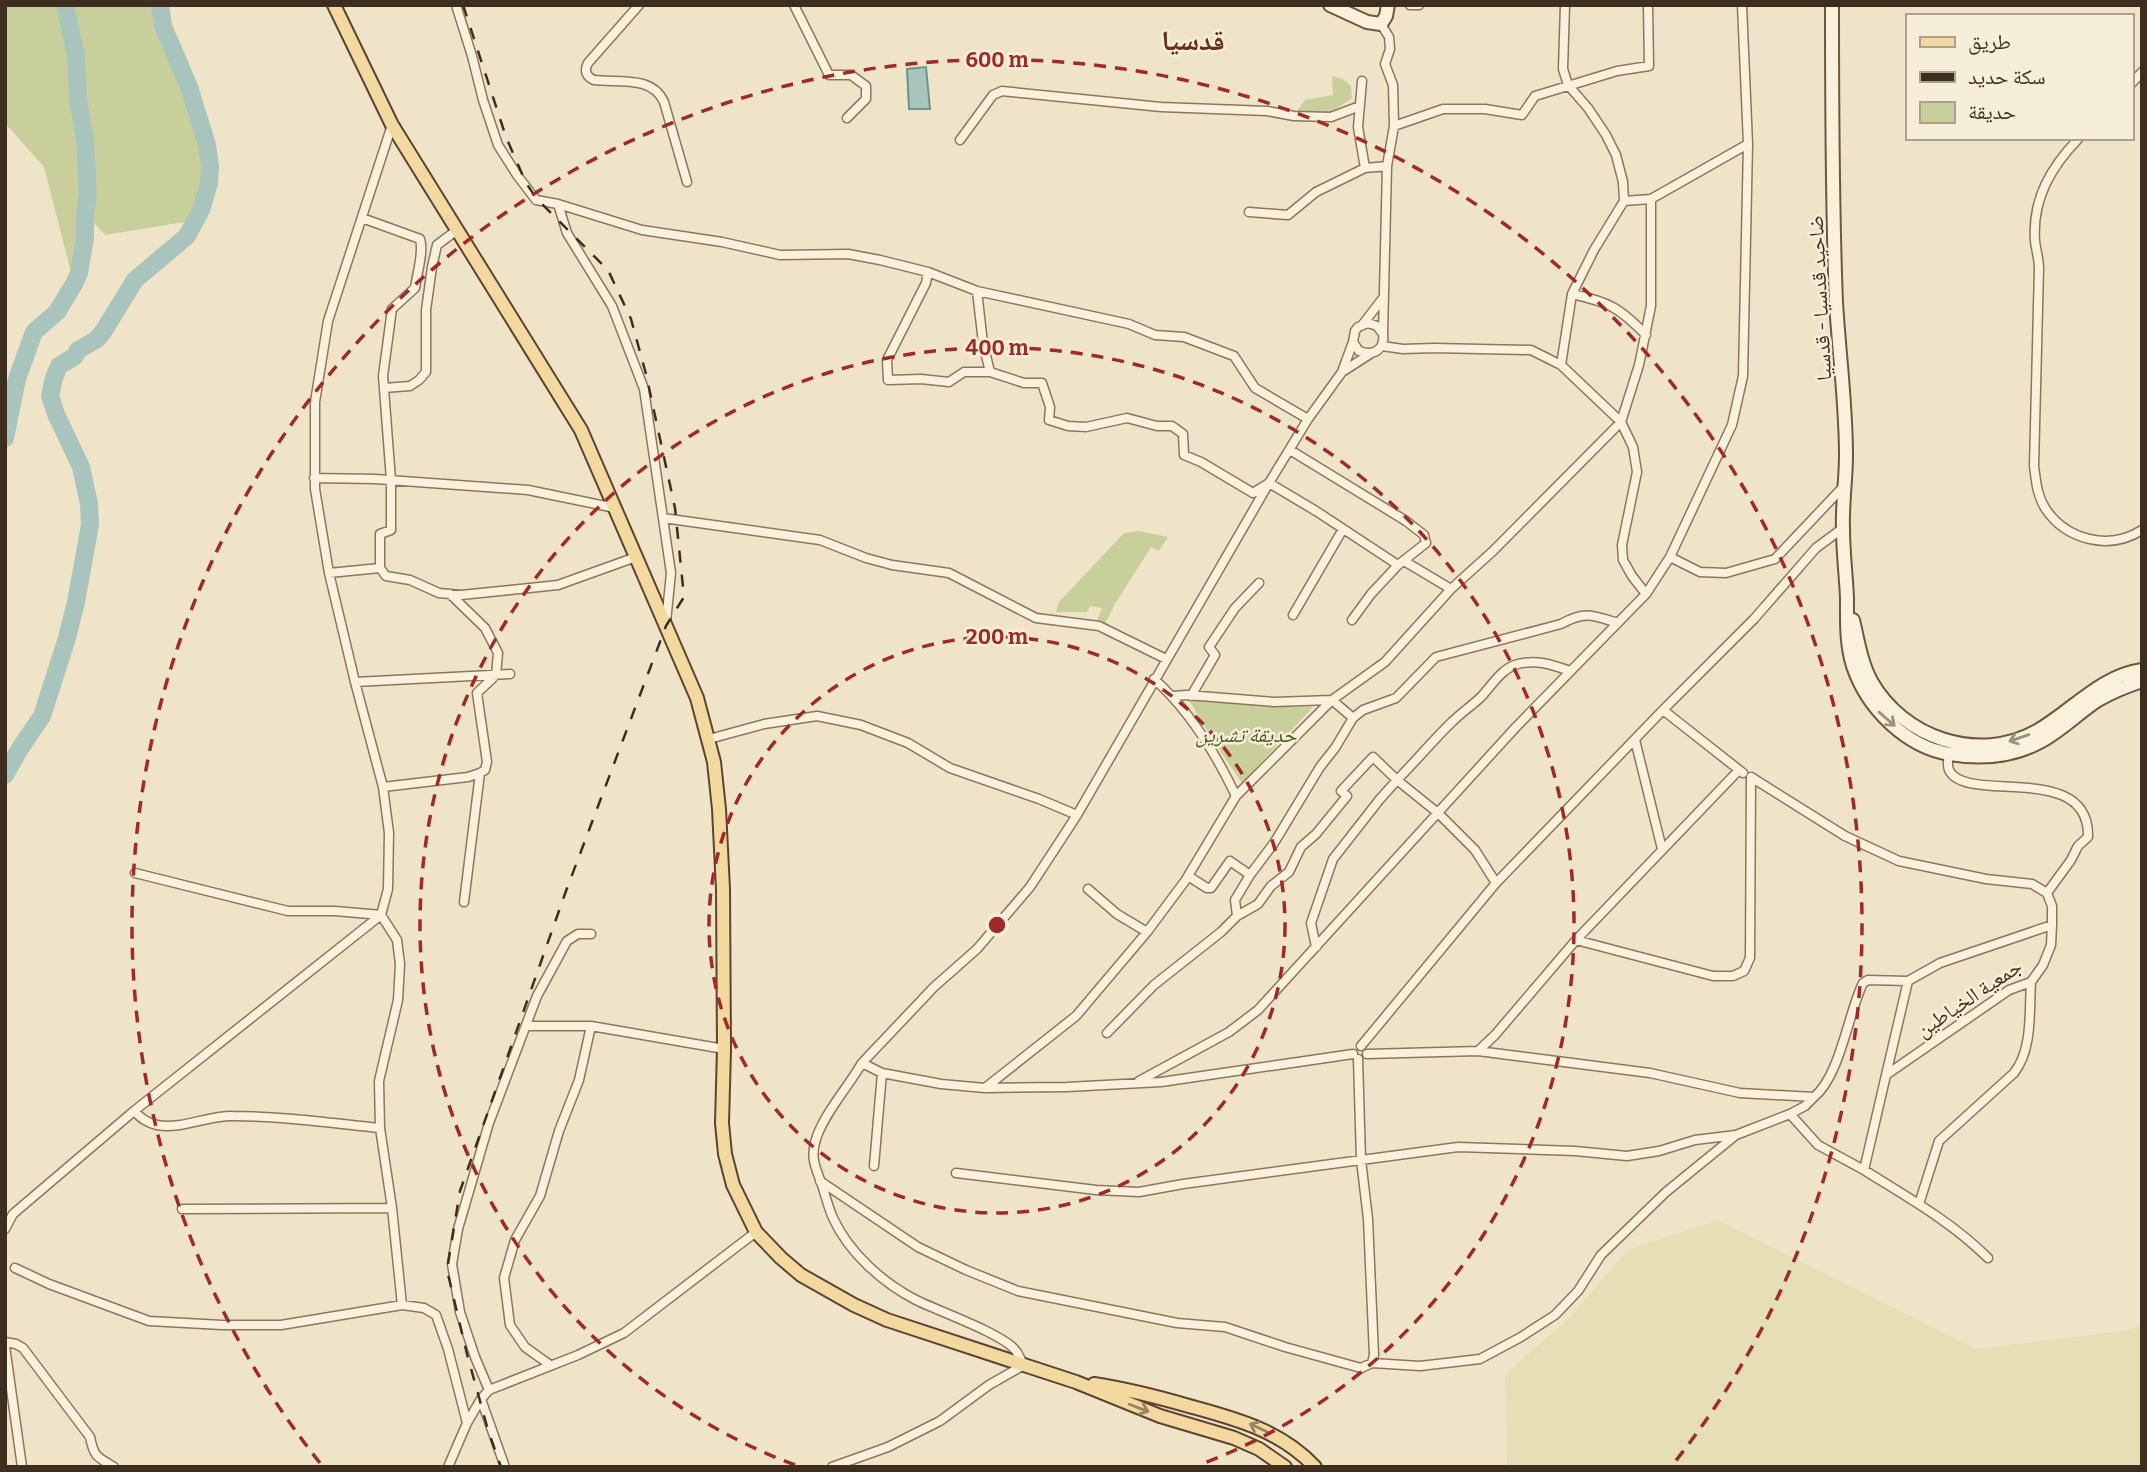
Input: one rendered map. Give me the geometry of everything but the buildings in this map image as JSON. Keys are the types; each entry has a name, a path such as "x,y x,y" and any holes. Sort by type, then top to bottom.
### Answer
{"main road":[{"path":"334,5 392,125 581,430 696,698 709,739 717,785 723,889 722,1123 725,1154 733,1185 756,1232 801,1275 854,1306 887,1320 1076,1382 1160,1416 1247,1443 1285,1467"},
{"path":"1330,5 1367,22 1381,23 1386,16 1388,5"},
{"name":"ضاحيد قدسيا - قدسيا","path":"1832,5 1836,302 1846,446 1843,487 1846,589"},
{"path":"1846,589 1863,663 1872,683 1888,704 1907,721 1930,736 1949,743 1971,747 1996,745 2018,739 2036,731 2116,677 2142,670"},
{"path":"1846,589 1848,640 1853,665 1863,687 1877,711 1900,731 1927,748 1972,757 2021,751 2041,742 2099,700 2142,681"},
{"path":"1076,1382 1144,1394 1247,1422 1286,1442 1315,1467"}],"street":[{"path":"456,5 498,145 536,200 590,212 642,230 780,254 848,254 928,272 978,291 1129,324 1156,335 1184,337 1234,356 1255,388 1308,419"},
{"path":"639,5 588,63 586,71 594,80 645,83 657,90 664,102 687,182"},
{"path":"794,5 829,75 851,75 866,86 866,99 847,118"},
{"path":"1409,5 1419,5"},
{"path":"1561,365 1572,294 1594,250 1624,201 1623,182 1616,155 1588,108 1568,85 1563,69 1564,5"},
{"path":"1394,126 1443,109 1485,109 1522,115 1535,96 1617,71 1649,66 1648,5"},
{"path":"1136,1082 1228,1032 1258,1010 1517,727 1646,594 1670,557 1732,425 1743,376 1748,144 1742,5"},
{"path":"1342,372 1382,346 1387,166 1394,126 1392,85 1385,64 1390,49 1390,37 1381,23"},
{"path":"1362,81 1358,127 1365,167"},
{"path":"960,140 993,95 1002,91 1161,107 1267,111 1294,116 1331,117 1360,106"},
{"path":"5,1229 13,1214 134,1111 381,915 388,890 389,832 383,786 329,573 314,478 314,402 328,321 392,125"},
{"path":"2077,140 2052,169 2036,211 2035,240 2039,268 2036,487 2044,507 2057,523 2074,535 2095,541 2116,541 2142,530"},
{"path":"1624,201 1651,199 1748,144"},
{"path":"1250,212 1288,215 1316,191 1365,167 1387,166"},
{"path":"985,1088 1076,1016 1147,932 1188,876 1236,796 1332,700 1385,662 1451,589 1493,551 1621,422 1639,365 1651,306 1651,199"},
{"path":"558,204 567,233 612,306 644,389 671,573 666,626"},
{"path":"362,218 420,239 423,248 415,288 392,309 383,376 391,480 391,530 380,534 380,568 386,576 410,580 439,593 461,594 558,585 636,557"},
{"path":"384,388 410,386 426,372 426,310 432,267 437,245 457,230"},
{"path":"928,272 926,284 887,360 888,380 949,382 964,372 990,372 1024,383 1042,383 1050,408 1049,420 1068,426 1086,427 1127,418 1157,426 1172,426 1183,433 1184,455 1253,493 1269,483"},
{"path":"978,291 990,372"},
{"path":"1572,294 1602,301 1627,316 1646,335"},
{"path":"832,1467 888,1447 940,1421 989,1385 1024,1365 1016,1349 1002,1339 916,1300 892,1286 850,1246 834,1219 816,1173 813,1158 817,1137 862,1063 934,987 977,949 1030,887 1076,815 1269,483 1308,419 1342,372 1355,331 1383,298"},
{"path":"1363,324 1373,324 1383,334"},
{"path":"1353,342 1359,351 1370,354"},
{"path":"1382,346 1403,349 1531,350 1561,365 1621,422 1633,447 1637,472 1622,545 1623,560 1646,594"},
{"path":"1290,450 1406,521 1424,535 1426,543 1401,563 1371,594 1352,620"},
{"path":"314,478 391,480 528,490 615,508"},
{"path":"1269,483 1401,563 1451,589"},
{"path":"1670,557 1700,572 1726,573 1775,559 1843,487"},
{"path":"663,518 820,540 892,565 949,573 1036,618 1099,626 1166,659"},
{"path":"1293,615 1343,528"},
{"path":"1364,1050 1496,883 1754,619 1816,548 1843,528"},
{"path":"329,573 380,568"},
{"path":"1191,696 1214,655 1209,648 1235,608 1259,583"},
{"path":"383,786 468,777 485,770 487,762 477,693 496,675 498,653 485,628 450,594"},
{"path":"1237,916 1235,900 1250,875 1274,843 1353,718 1363,710 1396,698 1436,657 1561,624 1575,616 1587,614 1618,623"},
{"path":"1316,947 1311,923 1333,859 1380,799 1419,756 1480,698 1503,672 1517,664 1545,662 1570,671"},
{"path":"355,682 510,674"},
{"path":"1154,679 1173,696 1222,767 1236,796"},
{"path":"1173,696 1274,702 1332,700 1353,718"},
{"path":"1663,710 1740,770 1845,836 1899,860 1961,874 2032,884 2047,893 2078,846 2088,837 2088,825 2082,809 2070,798 2047,791 1972,783 1956,778 1950,773 1949,754"},
{"path":"709,739 764,723 817,716 861,725 908,743 950,768 1076,815"},
{"path":"1635,740 1662,849"},
{"path":"1107,1033 1154,985 1222,932 1237,916 1258,904 1271,886 1289,872 1301,847 1316,834 1347,796 1341,791 1373,757 1438,813 1475,850 1496,883"},
{"path":"1478,1051 1495,1035 1576,940 1740,770"},
{"path":"464,902 480,773"},
{"path":"1576,940 1713,976 1732,976 1744,971 1750,958 1751,777"},
{"path":"1188,876 1211,888 1230,861 1250,875"},
{"path":"135,873 288,911 381,915"},
{"path":"1088,888 1116,914 1147,932"},
{"name":"جمعية الخياطين","path":"1886,1075 2009,990 2031,982 2043,965 2051,945 2052,906 2047,893"},
{"path":"381,915 397,940 400,964 398,1000 379,1081 380,1128 402,1306"},
{"path":"956,1173 1096,1190 1139,1192 1458,1147 1575,1150 1628,1156 1659,1151 1695,1140 1736,1135 1790,1114 1805,1106 1822,1091 1835,1063 1863,983 1868,980 1908,981 1940,963 2052,925"},
{"path":"489,1390 460,1312 452,1264 458,1229 489,1123 537,996 567,941 578,934 591,934"},
{"name":"جمعية الخياطين","path":"1886,1075 1908,981"},
{"path":"1919,1204 1939,1141 2021,1064 2026,1049 2031,982"},
{"path":"527,1026 591,1026 724,1049"},
{"path":"551,1365 525,1347 510,1325 503,1278 515,1240 540,1196 559,1131 579,1080 591,1026"},
{"path":"1372,1363 1374,1355 1368,1219 1361,1160 1354,1050 1478,1051 1650,1073 1740,1093 1814,1097"},
{"path":"862,1063 882,1073 941,1084 985,1088 1161,1082 1355,1057"},
{"path":"874,1166 882,1073"},
{"path":"1864,1170 1886,1075"},
{"path":"134,1111 143,1120 159,1125 230,1115 380,1128"},
{"path":"1790,1114 1818,1145 1919,1204 1970,1240 1988,1258"},
{"path":"820,1181 918,1247 1018,1291 1177,1324 1225,1327 1361,1368 1372,1363 1420,1366 1480,1359 1555,1315 1578,1291 1601,1255 1666,1192 1736,1135"},
{"path":"182,1209 392,1208"},
{"path":"448,1467 467,1423 489,1390 624,1333 756,1232"},
{"path":"15,1268 149,1321 281,1325 402,1306 424,1308 436,1315 448,1349 467,1423"},
{"path":"22,1467 5,1344 16,1344 23,1348 90,1437 96,1457 114,1467"},
{"path":"481,1399 505,1467"}],"shaded area":[{"path":"1718,1220 1977,1349 2123,1331 2142,1326 2142,1467 1507,1467 1505,1374 1567,1320 1629,1249"}],"green space":[{"path":"5,5 160,5 163,26 191,94 207,145 209,183 197,220 105,235 85,213 74,284 44,167 5,123"},
{"path":"1332,76 1343,79 1351,86 1352,98 1326,114 1314,115 1297,111 1305,100 1333,95"},
{"path":"1139,531 1168,537 1159,551 1151,547 1105,624 1097,621 1102,608 1090,606 1087,612 1056,612 1059,602 1124,533"},
{"name":"حديقة تشرين","path":"1189,700 1313,707 1242,783"}],"water":[{"path":"926,67 930,109 909,109 907,69"}],"waterway":[{"path":"5,438 17,379 34,332 57,312 74,284 79,273 85,238 88,195 85,139 78,100 76,56 65,5"},
{"path":"5,775 42,716 67,638 90,525 89,504 81,467 50,396 54,378 59,366 103,332 135,280 187,236 201,210 209,183 207,145 189,87 163,26 160,5"}],"railway":[{"path":"463,5 506,137 526,183 537,199 608,270 631,319 646,374 675,508 684,597 666,626 566,891 460,1191 447,1270 467,1354 501,1467"}],"district":[{"name":"قدسيا","path":"1193,40"}]}
